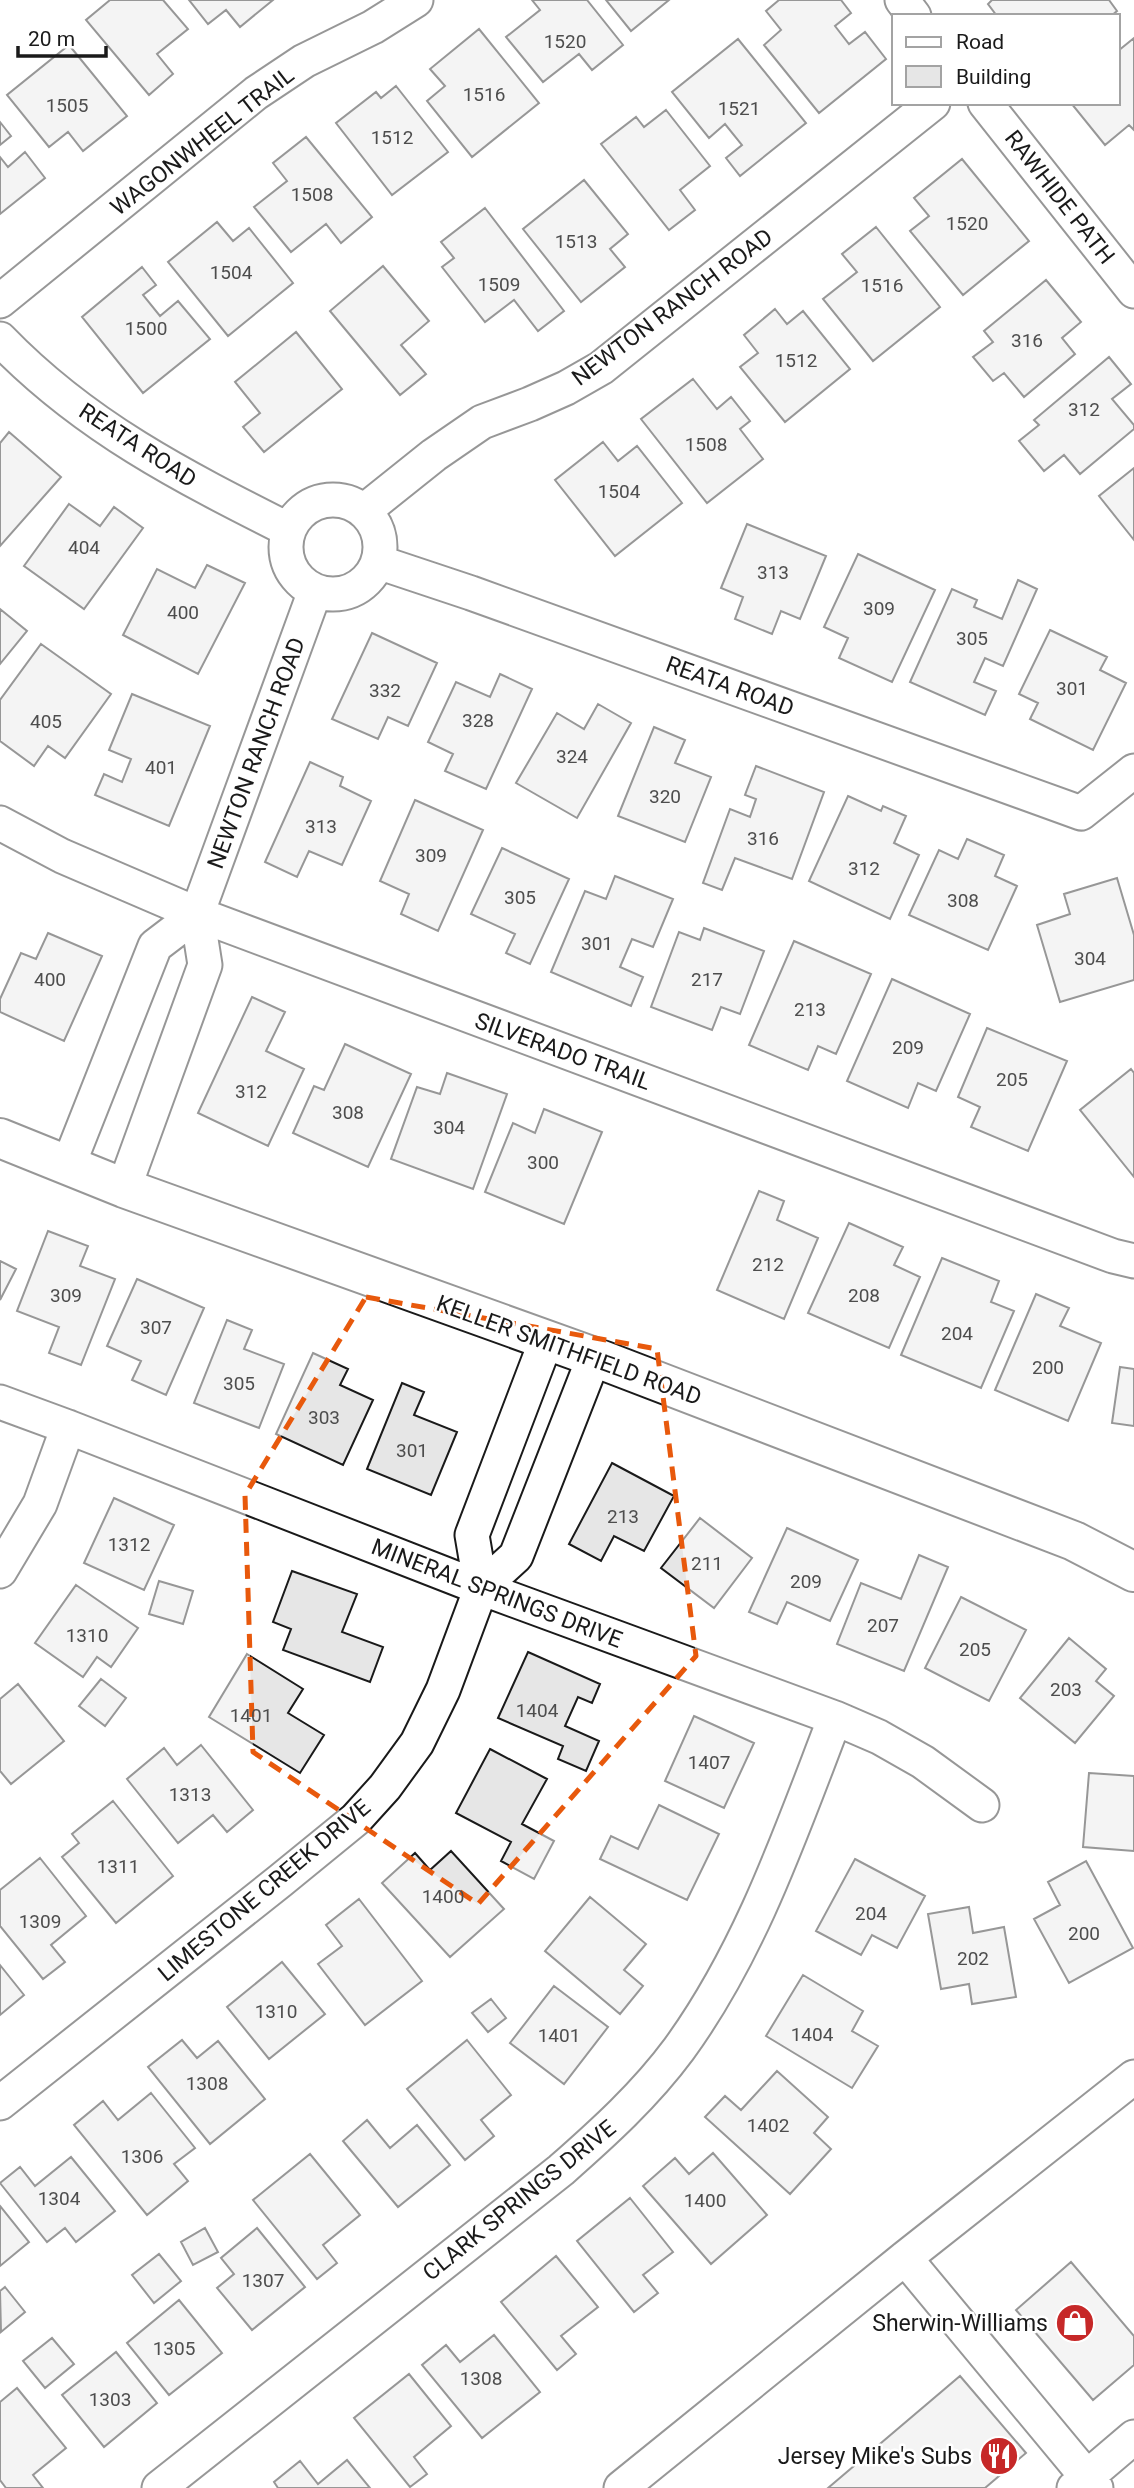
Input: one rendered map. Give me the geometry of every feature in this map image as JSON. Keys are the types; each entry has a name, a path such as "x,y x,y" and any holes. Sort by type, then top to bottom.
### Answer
{"main road":[{"name":"KELLER SMITHFIELD ROAD","path":"0,1138 124,1188 594,1357 1074,1541 1134,1572"}],"street":[{"name":"WAGONWHEEL TRAIL","path":"0,301 256,93 304,61 373,27 416,0"},
{"name":"NEWTON RANCH ROAD","path":"364,511 433,455 473,428 566,388 601,368 930,105"},
{"name":"RAWHIDE PATH","path":"987,105 1134,291"},
{"name":"REATA ROAD","path":"0,339 30,370 144,454 289,530"},
{"path":"322,501 351,503 364,511 379,535 381,548 371,576 346,593 330,595 315,591 298,578 287,559 286,544 289,530 297,517 308,507 322,501"},
{"name":"REATA ROAD","path":"378,562 1081,813 1134,771"},
{"name":"NEWTON RANCH ROAD","path":"124,1188 205,965 197,914 315,591"},
{"name":"SILVERADO TRAIL","path":"0,823 62,856 197,914 1113,1256 1134,1261"},
{"path":"68,1166 155,946 197,914"},
{"path":"481,1588 472,1535 546,1341"},
{"name":"LIMESTONE CREEK DRIVE","path":"0,2103 356,1819 385,1787 417,1743 443,1690 481,1588 516,1556 594,1357"},
{"name":"MINERAL SPRINGS DRIVE","path":"0,1402 481,1588 835,1718 879,1737 923,1762 982,1805"},
{"path":"0,1571 40,1504 68,1427"},
{"name":"CLARK SPRINGS DRIVE","path":"159,2488 561,2171 622,2116 679,2049 733,1961 774,1875 835,1718"},
{"path":"621,2488 1134,2077"},
{"path":"905,2258 1086,2484 1134,2437"}],"highlighted area":[{"path":"366,1297 657,1349 696,1656 478,1904 253,1752 245,1495"}],"building":[{"path":"110,0 163,0 188,29 157,54 173,74 149,95 86,20"},
{"path":"189,0 273,0 240,27 226,10 208,24"},
{"path":"532,0 587,0 623,45 592,70 579,54 543,82 506,37 540,10"},
{"path":"606,0 669,0 631,31"},
{"path":"779,0 841,0 851,13 835,26 849,44 865,32 886,59 819,113 764,45 781,30 766,11"},
{"path":"992,0 1109,0 1117,11 1113,14 996,14 988,4"},
{"path":"479,29 539,103 472,157 427,101 445,86 430,69"},
{"path":"1134,38 1134,130 1129,125 1105,145 1073,105 1120,105 1120,49"},
{"path":"738,39 806,123 740,176 726,158 742,145 725,124 709,138 672,92"},
{"path":"69,45 127,116 83,151 68,132 49,147 7,95"},
{"path":"396,86 448,152 392,195 336,123 376,92 381,98"},
{"path":"666,110 710,166 680,190 695,210 669,230 601,144 636,117 644,127"},
{"path":"0,122 11,136 0,145"},
{"path":"306,137 372,217 341,243 326,224 291,252 254,207 287,181 273,163"},
{"path":"25,152 45,178 0,214 0,157 8,167"},
{"path":"962,159 1029,241 963,295 910,231 929,216 914,198"},
{"path":"584,180 628,234 610,249 625,267 581,302 523,229"},
{"path":"485,208 564,311 538,331 514,300 485,322 442,267 454,258 441,242"},
{"path":"217,222 233,241 249,228 293,283 228,336 168,262"},
{"path":"876,227 940,307 873,361 823,299 857,272 842,254"},
{"path":"383,266 429,321 401,345 426,374 400,395 330,311"},
{"path":"142,267 156,285 143,295 160,316 178,301 210,339 143,393 82,317"},
{"path":"1046,280 1081,322 1062,338 1075,354 1024,397 1004,373 993,381 973,357 993,342 984,331"},
{"path":"775,309 787,324 803,311 850,369 785,422 740,367 758,353 744,335"},
{"path":"296,332 342,389 264,452 243,427 260,413 235,382"},
{"path":"1109,357 1131,384 1112,399 1134,425 1134,429 1080,474 1064,455 1044,471 1019,441 1039,425 1034,420"},
{"path":"693,379 717,409 731,397 750,421 740,429 763,459 707,503 641,419"},
{"path":"9,432 61,477 0,546 0,443"},
{"path":"603,442 618,461 637,446 682,503 615,556 555,480"},
{"path":"1134,468 1134,540 1099,496"},
{"path":"69,504 100,526 114,507 143,528 84,609 24,566"},
{"path":"747,524 826,556 800,619 781,611 772,634 735,619 743,597 721,588"},
{"path":"858,554 935,590 892,682 839,658 848,638 824,627"},
{"path":"207,565 245,583 198,674 123,635 157,569 195,588"},
{"path":"1018,580 1037,589 1003,666 985,658 974,682 996,691 985,715 910,682 952,589 977,600 974,607 1002,619"},
{"path":"0,609 27,631 0,664"},
{"path":"1050,630 1107,657 1100,670 1126,683 1093,750 1030,719 1038,703 1019,694"},
{"path":"372,633 437,663 408,726 388,717 378,739 332,719"},
{"path":"41,644 111,694 65,758 48,746 34,766 0,741 0,700"},
{"path":"500,674 532,689 486,789 445,771 453,754 428,742 456,682 490,697"},
{"path":"132,694 210,726 169,826 95,795 104,774 122,782 131,759 109,750"},
{"path":"598,704 631,723 577,818 516,783 557,713 584,729"},
{"path":"654,727 685,740 675,763 711,777 685,842 618,816"},
{"path":"310,762 343,777 340,786 371,801 342,865 309,851 297,877 265,862"},
{"path":"756,766 824,792 792,879 735,858 722,890 703,883 730,809 750,817 756,799 745,795"},
{"path":"848,796 881,811 883,806 906,816 894,843 919,855 890,919 809,881"},
{"path":"415,800 483,830 438,931 401,914 409,894 380,881"},
{"path":"967,839 1004,855 995,876 1017,886 988,950 909,915 939,850 958,859"},
{"path":"502,848 569,879 530,964 506,953 515,934 471,914"},
{"path":"615,876 673,899 653,947 632,939 620,967 643,977 631,1006 551,972 585,891 606,899"},
{"path":"1117,878 1134,935 1134,980 1060,1002 1037,925 1070,914 1064,894"},
{"path":"704,928 764,951 740,1014 721,1007 712,1030 651,1007 679,932 700,940"},
{"path":"48,933 102,956 64,1041 0,1012 0,999 21,953 36,959"},
{"path":"794,941 871,974 836,1054 818,1046 808,1070 749,1045"},
{"path":"892,979 970,1014 936,1091 918,1083 908,1108 847,1081"},
{"path":"252,997 285,1012 266,1051 304,1069 268,1146 198,1113"},
{"path":"987,1028 1067,1061 1028,1151 971,1127 980,1107 958,1097"},
{"path":"345,1044 411,1074 368,1167 293,1133 314,1086 324,1090"},
{"path":"1131,1069 1134,1073 1134,1177 1080,1110"},
{"path":"447,1073 507,1094 473,1189 391,1159 417,1087 440,1094"},
{"path":"544,1109 602,1132 564,1224 485,1192 513,1123 535,1133"},
{"path":"759,1191 784,1201 777,1220 818,1238 784,1319 717,1290"},
{"path":"849,1223 903,1247 894,1265 920,1277 889,1348 808,1313"},
{"path":"48,1231 88,1246 80,1266 115,1279 81,1365 49,1353 59,1327 17,1311"},
{"path":"942,1258 999,1281 991,1302 1014,1311 981,1388 901,1355"},
{"path":"0,1261 16,1269 0,1300"},
{"path":"137,1279 204,1308 166,1395 132,1380 141,1361 107,1346"},
{"path":"1036,1294 1069,1308 1060,1326 1101,1343 1068,1421 995,1390"},
{"path":"227,1320 252,1330 244,1349 284,1364 259,1428 194,1403"},
{"path":"313,1353 348,1369 340,1385 373,1400 343,1465 276,1434"},
{"path":"1120,1367 1134,1369 1134,1426 1112,1423"},
{"path":"402,1383 424,1392 414,1415 457,1432 431,1495 367,1469"},
{"path":"612,1463 674,1496 644,1551 614,1536 601,1561 569,1544"},
{"path":"114,1498 174,1525 144,1590 84,1563"},
{"path":"700,1518 752,1558 714,1608 661,1568"},
{"path":"787,1528 858,1560 830,1621 787,1602 777,1624 749,1612"},
{"path":"919,1555 948,1567 904,1671 837,1644 861,1583 901,1599"},
{"path":"292,1571 357,1594 342,1632 383,1647 370,1682 283,1650 291,1629 273,1622"},
{"path":"159,1581 193,1591 183,1624 149,1614"},
{"path":"76,1585 138,1628 111,1667 97,1657 83,1677 35,1643"},
{"path":"961,1597 1026,1630 989,1701 925,1668"},
{"path":"1069,1638 1106,1669 1096,1681 1114,1696 1075,1743 1020,1698"},
{"path":"528,1652 600,1684 592,1703 578,1697 565,1726 599,1741 586,1771 558,1759 563,1746 498,1718"},
{"path":"247,1654 303,1689 288,1713 324,1735 300,1773 209,1717"},
{"path":"101,1679 126,1698 105,1726 79,1706"},
{"path":"18,1684 64,1741 11,1784 0,1771 0,1699"},
{"path":"694,1716 754,1743 724,1808 665,1781"},
{"path":"201,1745 253,1810 227,1832 213,1815 178,1843 127,1779 164,1748 177,1765"},
{"path":"490,1749 547,1779 522,1824 554,1841 534,1879 501,1861 511,1842 456,1813"},
{"path":"1089,1773 1134,1776 1134,1851 1083,1847"},
{"path":"113,1801 173,1876 116,1923 62,1857 79,1843 72,1834"},
{"path":"659,1805 719,1834 687,1900 600,1859 611,1836 638,1849"},
{"path":"451,1851 504,1909 450,1957 382,1883 415,1853 430,1870"},
{"path":"40,1858 86,1916 51,1945 65,1962 43,1979 0,1926 0,1890"},
{"path":"855,1859 925,1896 897,1948 872,1935 861,1955 816,1931"},
{"path":"1086,1861 1133,1948 1069,1983 1034,1919 1060,1905 1048,1882"},
{"path":"590,1897 646,1944 624,1970 643,1986 620,2014 545,1951"},
{"path":"359,1899 422,1981 365,2025 318,1964 342,1946 326,1925"},
{"path":"969,1907 973,1933 1004,1927 1016,1997 972,2004 969,1984 941,1989 928,1914"},
{"path":"282,1962 325,2014 269,2059 227,2007"},
{"path":"0,1965 24,1995 0,2015"},
{"path":"803,1975 863,2011 852,2031 878,2046 852,2088 766,2036"},
{"path":"554,1986 608,2027 564,2084 510,2043"},
{"path":"491,1999 506,2018 488,2032 472,2013"},
{"path":"182,2040 197,2058 218,2041 265,2099 210,2144 148,2067"},
{"path":"467,2040 511,2095 481,2120 494,2136 465,2160 407,2089"},
{"path":"777,2071 828,2117 814,2133 831,2149 790,2194 705,2117 725,2096 741,2110"},
{"path":"151,2093 195,2148 174,2164 188,2181 147,2215 74,2125 103,2101 118,2120"},
{"path":"367,2120 390,2148 417,2125 450,2165 398,2207 343,2141"},
{"path":"713,2153 767,2215 711,2264 643,2186 675,2158 689,2174"},
{"path":"310,2154 360,2215 323,2245 337,2263 317,2279 253,2200"},
{"path":"71,2157 115,2211 76,2242 65,2228 47,2242 0,2183 20,2167 35,2186"},
{"path":"630,2198 673,2252 643,2275 658,2293 634,2312 577,2241"},
{"path":"0,2206 29,2242 0,2266"},
{"path":"205,2228 218,2252 193,2265 181,2242"},
{"path":"257,2228 305,2287 252,2330 217,2288 234,2274 221,2258"},
{"path":"159,2254 181,2281 154,2303 132,2275"},
{"path":"556,2256 598,2307 561,2336 576,2354 557,2370 501,2302"},
{"name":"Sherwin-Williams","path":"1071,2262 1134,2336 1134,2365 1093,2400 1016,2310"},
{"path":"5,2287 25,2312 1,2332 0,2291"},
{"path":"179,2300 222,2353 169,2395 127,2343"},
{"path":"494,2335 540,2392 482,2438 422,2365 446,2345 460,2362"},
{"path":"52,2338 74,2364 45,2388 23,2361"},
{"path":"116,2352 157,2403 104,2447 62,2395"},
{"path":"409,2374 451,2426 414,2457 427,2474 410,2487 354,2418"},
{"path":"960,2376 1026,2453 985,2488 828,2488"},
{"path":"17,2388 66,2448 33,2475 43,2488 6,2488 0,2480 0,2402"},
{"path":"347,2460 370,2488 278,2488 274,2482 300,2461 318,2484"}],"place":[{"name":"Sherwin-Williams","path":"1075,2323"},
{"name":"Jersey Mike's Subs","path":"999,2456"}]}
